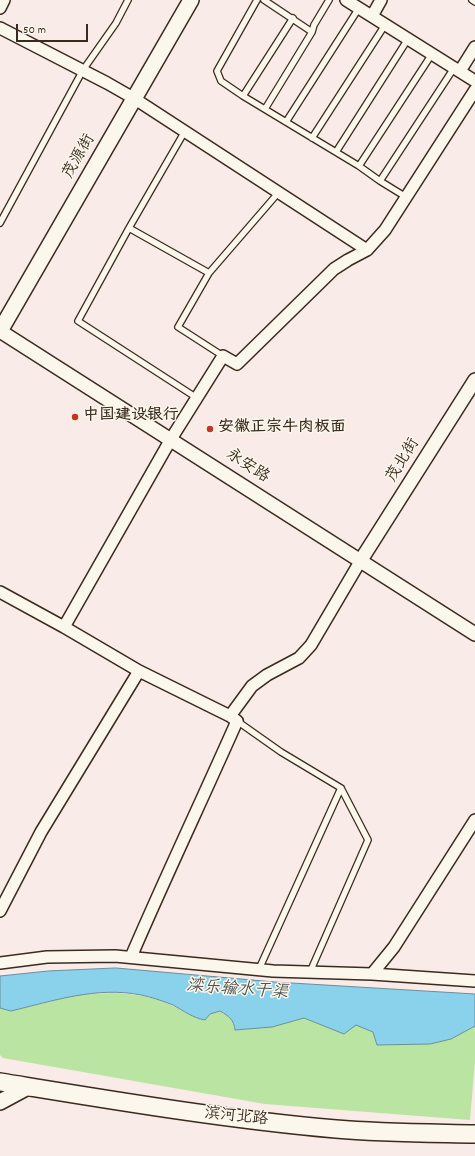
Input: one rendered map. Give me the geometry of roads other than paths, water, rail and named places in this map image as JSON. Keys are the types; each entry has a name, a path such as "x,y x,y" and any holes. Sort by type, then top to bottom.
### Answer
{"main road":[{"name":"茂源街","path":"0,331 191,0"},
{"name":"滨河北路","path":"0,1082 183,1112 336,1129 396,1133 475,1134"},
{"path":"0,1102 26,1088 38,1088"}],"street":[{"path":"0,8 4,0"},
{"path":"346,0 475,81"},
{"path":"372,16 381,0"},
{"path":"0,28 83,70 135,99 367,250"},
{"path":"457,70 475,47"},
{"path":"64,627 172,439 223,356 237,364 334,269 367,250 385,230 475,90"},
{"name":"永安路","path":"0,331 172,439 475,634"},
{"name":"茂北街","path":"361,560 475,380"},
{"path":"131,957 162,886 201,804 233,718 252,686 267,675 298,658 310,645 361,560"},
{"path":"0,592 139,671 233,718"},
{"path":"0,911 41,832 139,671"},
{"path":"372,974 394,946 475,820"},
{"path":"0,964 47,957 115,956 259,969 372,974 475,981"}],"lane":[{"path":"0,223 83,70 116,23 128,0"},
{"path":"258,0 217,71 221,81 243,96 359,166 406,197"},
{"path":"264,0 312,32"},
{"path":"265,109 312,32 314,25 329,0"},
{"path":"286,122 359,8"},
{"path":"243,96 293,18"},
{"path":"312,138 385,25"},
{"path":"336,152 408,39"},
{"path":"359,166 432,54"},
{"path":"380,181 457,70"},
{"path":"185,131 78,321 197,398"},
{"path":"223,356 178,326 209,273 279,192"},
{"path":"129,228 209,273"},
{"path":"233,718 281,752 341,788 368,840 310,972"},
{"path":"259,969 341,788"}],"water":[{"name":"滦乐输水干渠","path":"116,968 275,982 475,994 475,1026 451,1039 430,1044 377,1045 373,1032 356,1025 344,1034 304,1018 272,1027 235,1030 234,1024 220,1011 210,1014 205,1020 193,1016 173,1005 141,995 125,993 92,993 59,999 11,1011 0,1008 0,976 48,971"}],"place":[{"name":"中国建设银行","path":"75,417"},
{"name":"安徽正宗牛肉板面","path":"210,429"}]}
